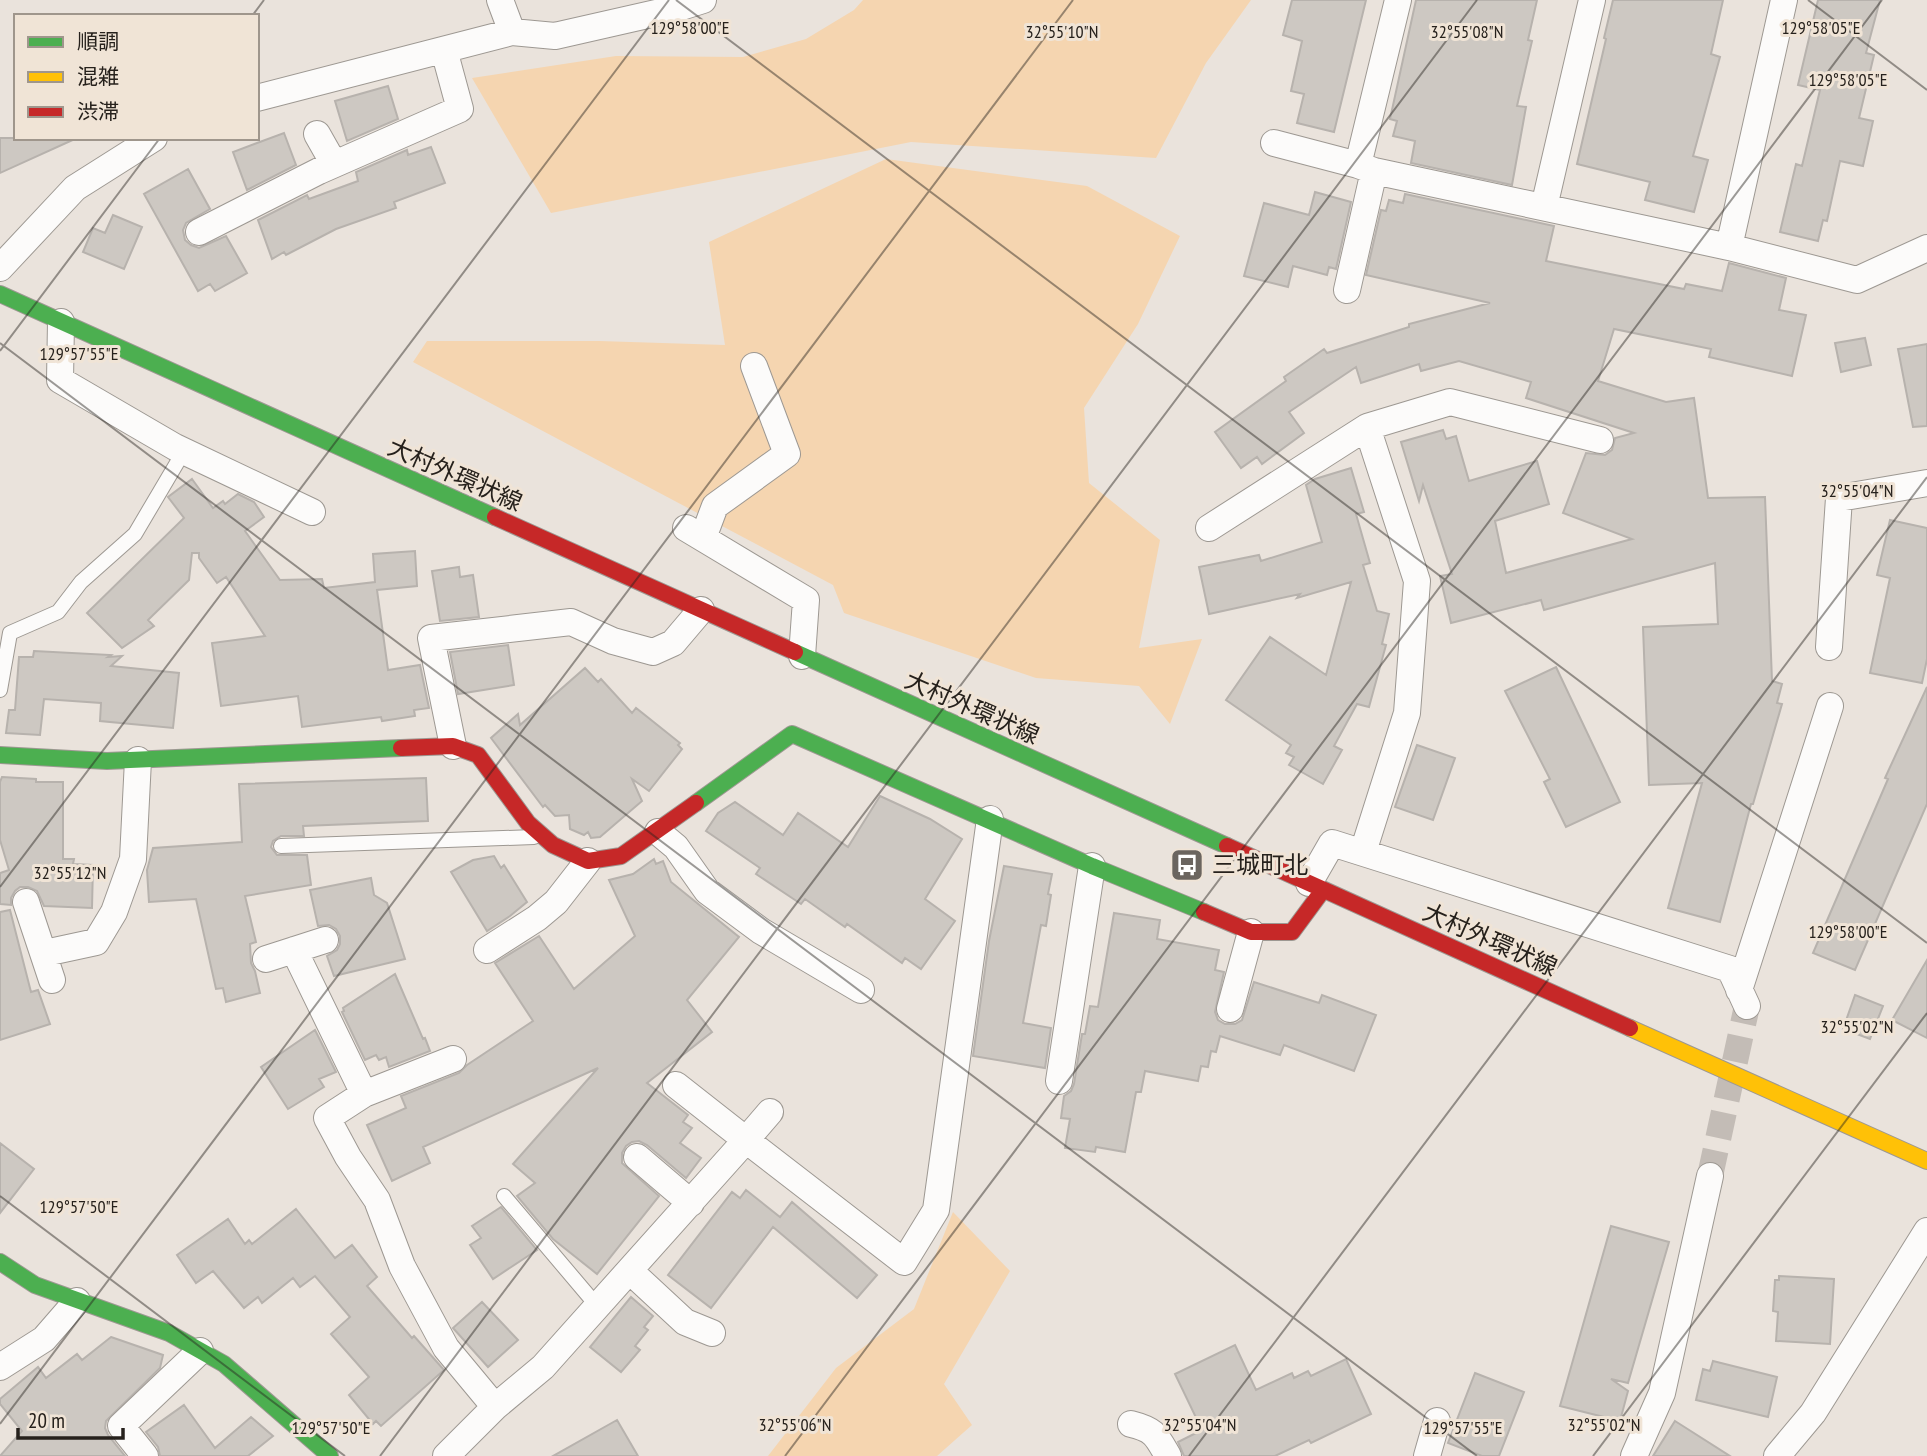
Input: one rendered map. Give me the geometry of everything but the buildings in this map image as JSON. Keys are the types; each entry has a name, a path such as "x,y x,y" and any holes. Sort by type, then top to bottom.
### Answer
{"main road":[{"name":"大村外環状線","path":"0,294 1927,1161"},
{"path":"0,755 107,761 453,746 478,755 528,822 553,845 588,861 621,856 792,734 1092,866 1251,932 1292,932 1316,887"},
{"path":"0,1262 35,1285 169,1333 224,1364 330,1456"}],"street":[{"path":"500,0 512,32"},
{"path":"259,96 512,32 555,36 703,0"},
{"path":"1347,290 1366,168 1398,0"},
{"path":"1544,207 1592,0"},
{"path":"1729,247 1784,0"},
{"path":"199,232 334,164 460,108 444,50"},
{"path":"317,134 334,164"},
{"path":"0,268 75,188 150,140"},
{"path":"1274,143 1366,168 1729,247 1857,280 1927,248"},
{"path":"61,321 60,380 184,451 312,512"},
{"path":"754,366 786,454 715,506 695,533 806,600 802,656"},
{"path":"1209,528 1367,427 1450,402 1600,440"},
{"path":"1363,852 1407,713 1417,582 1367,427"},
{"path":"1829,647 1839,498 1927,483"},
{"path":"453,746 431,638 571,622 613,641 653,652 673,643 701,610"},
{"path":"1316,887 1332,843 1730,969 1743,998 1830,706"},
{"path":"45,953 96,942 114,912 134,859 138,760"},
{"path":"676,1085 904,1262 936,1210 990,819"},
{"path":"658,832 676,847 707,891 761,930 861,990"},
{"path":"487,950 537,918 556,902 588,861"},
{"path":"1059,1081 1092,866"},
{"path":"26,902 52,980"},
{"path":"1230,1009 1251,932"},
{"path":"266,959 325,940"},
{"path":"294,950 364,1094"},
{"path":"453,1059 364,1094 327,1118 348,1157 377,1200 402,1266 446,1348 495,1407"},
{"path":"446,1456 495,1407 543,1367 770,1112"},
{"path":"637,1157 691,1203"},
{"path":"1634,1456 1662,1394 1710,1176"},
{"path":"1777,1456 1813,1413 1927,1231"},
{"path":"630,1271 685,1322 712,1333"},
{"path":"0,1367 44,1339 77,1301"},
{"path":"145,1456 121,1426 200,1351"},
{"path":"1427,1456 1437,1421"},
{"path":"1130,1424 1149,1428 1168,1456"}],"lane":[{"path":"0,690 10,632 58,612 81,582 135,534 184,451"},
{"path":"281,846 544,837"},
{"path":"504,1196 598,1307"}],"shaded area":[{"path":"863,0 1251,0 1206,63 1156,158 911,142 551,213 472,78 616,56 743,57 806,39 854,10"},
{"path":"886,159 1087,186 1180,236 1138,324 1084,408 1089,483 1160,540 1139,648 1202,639 1170,724 1139,686 1036,678 844,613 833,585 413,362 427,341 599,341 725,345 709,242"},
{"path":"953,1212 1010,1271 944,1384 972,1425 937,1456 768,1456 836,1368 914,1309"}],"tunnel":[{"path":"1710,1176 1747,1006"}],"traffic: fast":[{"path":"0,294 495,517"},
{"path":"795,652 1227,846"},
{"path":"696,803 792,734 1092,866 1204,912"},
{"path":"0,755 107,761 401,748"},
{"path":"0,1262 35,1285 169,1333 224,1364 330,1456"}],"traffic: slow":[{"path":"1630,1028 1927,1161"}],"traffic: jam":[{"path":"495,517 795,652"},
{"path":"401,748 453,746 478,755 528,823 553,845 588,861 621,856 696,803"},
{"path":"1227,846 1630,1028"},
{"path":"1204,912 1251,932 1292,932 1323,890"}],"place":[{"name":"三城町北","path":"1187,865"}]}
